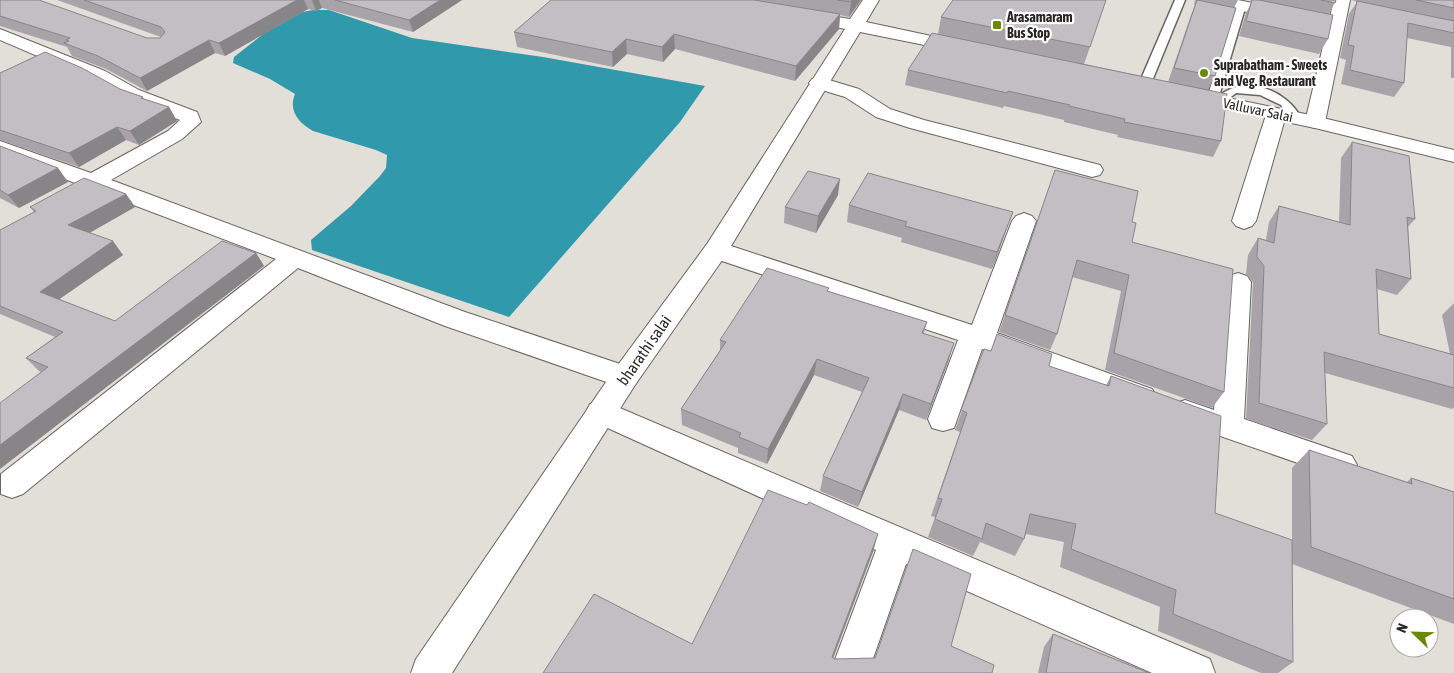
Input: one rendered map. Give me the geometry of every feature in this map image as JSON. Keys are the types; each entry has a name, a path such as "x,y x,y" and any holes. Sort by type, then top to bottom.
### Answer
{"street":[{"name":"bharathi salai","path":"430,673 601,412 716,250 871,0"},
{"path":"1215,0 1235,14 1298,17"},
{"path":"1315,122 1342,2 1360,9"},
{"path":"826,20 980,51"},
{"path":"1317,21 1336,25"},
{"path":"0,34 98,75 132,94 190,116 191,122 175,135 68,195"},
{"name":"Valluvar Salai","path":"1124,82 1315,122 1454,156"},
{"path":"819,83 852,93 883,113 917,124 1092,170"},
{"path":"1244,221 1285,116"},
{"path":"0,147 455,319 625,377"},
{"path":"943,420 1024,221"},
{"path":"716,250 977,337 1228,428 1369,474"},
{"path":"12,484 295,257"},
{"path":"1228,428 1238,282"},
{"path":"601,412 896,544 1196,673"},
{"path":"849,673 896,544"}],"lane":[{"path":"1144,86 1181,5"},
{"path":"1215,102 1235,14"}],"water":[{"path":"329,10 412,38 543,57 705,86 680,122 509,317 312,250 311,240 351,206 380,176 386,168 387,155 313,131 296,116 293,106 295,94 270,79 233,63 234,57 262,35 258,27 297,13"}],"building":[{"path":"0,0 39,0 147,38 160,38 165,32 161,27 84,0 297,0 219,43 209,40 140,78 98,56 64,43 69,41 66,40 70,38 0,16"},
{"path":"335,0 440,0 409,20"},
{"path":"551,0 754,0 840,14 796,66 674,34 662,47 626,39 612,52 514,32"},
{"path":"953,0 1106,0 1090,47 941,17"},
{"path":"1197,0 1236,8 1215,76 1174,68"},
{"path":"1252,0 1333,15 1328,39 1246,21"},
{"path":"1321,0 1336,0 1335,3"},
{"path":"1416,0 1454,0 1454,8"},
{"path":"1357,1 1454,21 1454,33 1408,23 1404,83 1350,70 1354,46 1348,45"},
{"path":"932,33 1227,94 1221,141 1124,122 1125,119 1070,105 1008,91 1007,93 908,70"},
{"path":"45,52 82,68 120,89 169,107 130,131 117,127 69,153 0,130 0,73"},
{"path":"1352,142 1409,156 1415,219 1407,217 1411,279 1376,269 1379,334 1454,355 1454,388 1324,352 1327,424 1259,403 1264,266 1257,257 1258,238 1274,243 1279,206 1350,225"},
{"path":"0,146 58,168 8,195 0,190"},
{"path":"1055,170 1138,191 1132,222 1136,223 1132,242 1233,269 1224,392 1114,353 1129,275 1077,260 1057,334 1005,315"},
{"path":"808,171 840,179 818,216 785,207"},
{"path":"868,173 1013,212 997,252 905,226 907,222 849,205"},
{"path":"84,178 126,194 68,225 113,241 40,292 115,321 222,241 256,253 0,445 0,403 48,367 26,358 63,332 0,306 0,230 36,211 30,207"},
{"path":"767,268 829,288 827,291 927,322 922,333 954,343 931,404 903,394 862,492 823,476 869,378 817,359 768,449 739,437 741,433 681,409 726,342 720,340"},
{"path":"997,334 1052,354 1049,366 1109,386 1111,376 1221,416 1215,513 1292,540 1293,662 1173,614 1176,590 1071,549 1076,524 1030,514 1024,539 986,523 982,539 935,519 942,499 938,498 967,413 961,410 984,349 991,351"},
{"path":"1309,450 1412,484 1411,478 1454,492 1454,599 1311,547"},
{"path":"768,490 807,505 809,502 878,534 832,657 834,659 875,658 913,549 971,574 951,646 994,665 992,673 543,673 594,594 692,644"},
{"path":"1053,634 1149,673 1046,673"}],"place":[{"name":"Arasamaram Bus Stop","path":"997,25"},
{"name":"Suprabatham - Sweets and Veg. Restaurant","path":"1204,73"}]}
